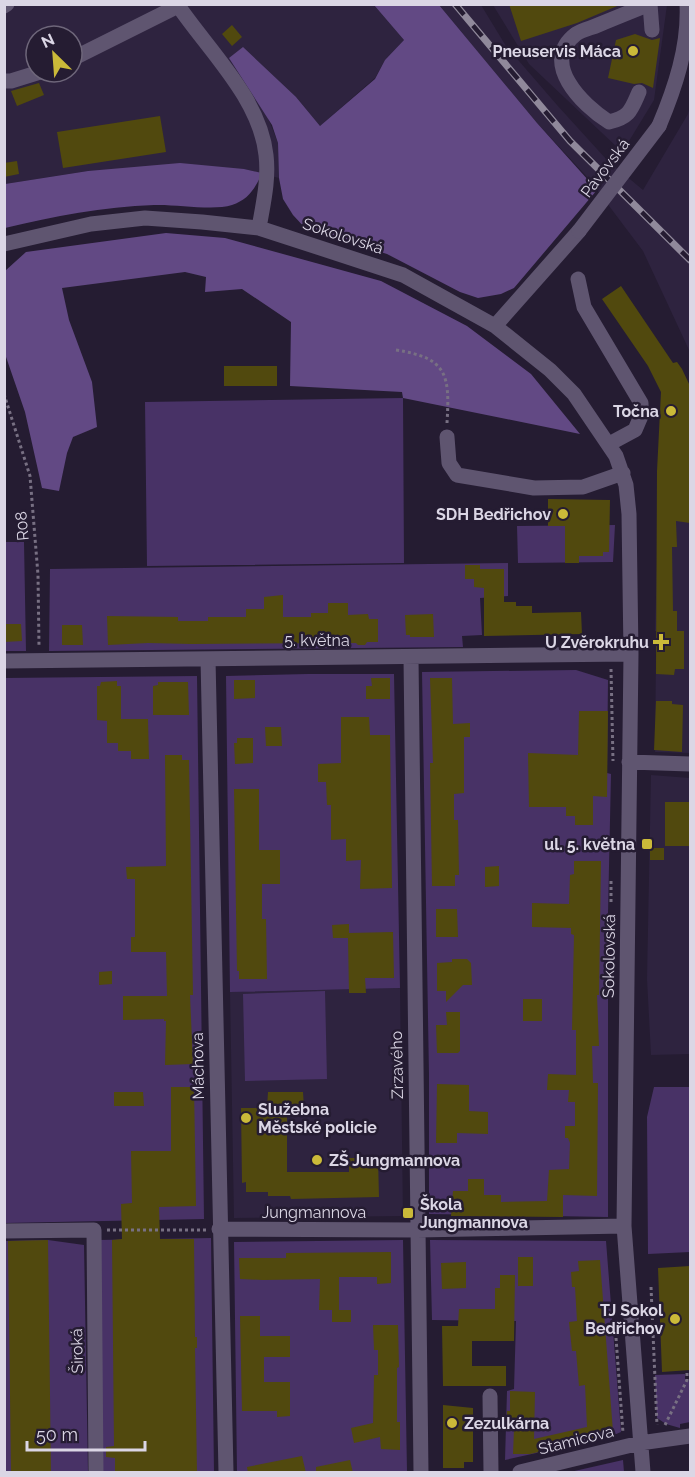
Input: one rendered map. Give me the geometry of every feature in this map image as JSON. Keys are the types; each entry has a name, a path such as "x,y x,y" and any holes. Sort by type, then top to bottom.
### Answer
{"street":[{"path":"639,92 629,113 609,122 594,112 568,82 561,69 560,58 567,43 577,33 650,4 652,30"},
{"name":"Pávovská","path":"495,326 579,231 659,126 672,94 689,29 687,4"},
{"path":"84,52 178,5 231,76 260,128 266,153 267,180 259,228"},
{"path":"4,81 24,77"},
{"name":"Sokolovská","path":"4,244 91,224 145,218 259,228 403,275 495,326 550,370 574,394 609,444 623,473 629,514 631,654 624,1226 643,1473"},
{"path":"578,279 584,307 641,403 641,416 635,430 609,444"},
{"path":"447,437 449,463 457,475 534,488 583,487 623,473"},
{"name":"5. května","path":"4,661 631,654"},
{"name":"Zrzavého","path":"411,658 421,1473"},
{"name":"Máchova","path":"208,659 226,1473"},
{"path":"629,762 690,764"},
{"name":"Jungmannova","path":"219,1229 417,1230 624,1226"},
{"path":"4,1231 94,1230"},
{"name":"Široká","path":"94,1230 96,1473"},
{"path":"490,1396 491,1473"},
{"name":"Stamicova","path":"520,1473 640,1443 690,1436"}],"path":[{"path":"396,350 415,353 432,360 446,376 447,437"},
{"name":"R08","path":"4,394 30,476 38,575 40,660"},
{"path":"94,1230 219,1229"},
{"path":"651,1287 657,1425"},
{"path":"663,1429 687,1380 687,1370"}],"shaded area":[{"path":"5,5 374,5 404,40 385,60 375,78 320,126 296,97 266,113 278,143 279,178 244,169 88,171 5,184"},
{"path":"374,5 439,5 537,123 597,190 514,288 501,294 478,298 460,292 387,254 306,229 283,199 279,178 278,143 272,125 229,58 243,47 296,97 320,126 375,79 385,60 404,40"},
{"path":"439,5 481,5 506,46 557,105 607,160 643,190 688,114 690,105 690,352 643,251 588,178 537,123"},
{"path":"493,5 667,5 654,100 629,141 619,149 529,64"},
{"path":"180,163 262,173 250,193 242,200 224,207 135,206 60,216 5,228 5,184 88,171"},
{"path":"166,233 225,238 381,281 467,326 531,374 580,434 403,398 402,392 290,386 291,322 242,289 205,292 206,277 185,272 62,288 69,320 92,382 97,427 73,437 59,491 42,488 25,412 5,354 5,271 26,252"},
{"path":"403,398 404,563 147,566 145,402"},
{"path":"659,491 690,491 690,753 655,752 656,654 660,631 655,631"},
{"path":"615,525 613,562 518,563 517,526"},
{"path":"4,542 24,542 26,651 5,651"},
{"path":"508,563 508,596 480,598 482,635 462,636 463,647 49,651 50,569"},
{"path":"576,670 608,680 607,773 611,774 608,913 608,1217 429,1214 422,672"},
{"path":"394,674 400,988 230,992 226,676"},
{"path":"197,676 204,1219 5,1223 4,678"},
{"path":"651,775 690,778 690,1054 651,1055 647,979"},
{"name":"ZŠ Jungmannova","path":"400,988 403,1216 234,1218 230,992"},
{"path":"325,991 327,1079 245,1081 243,994"},
{"path":"654,1087 690,1087 690,1252 648,1254 647,1117"},
{"path":"211,1238 214,1472 102,1472 98,1240"},
{"path":"48,1240 84,1245 88,1472 5,1472 4,1241"},
{"path":"403,1240 407,1472 237,1472 234,1242"},
{"path":"430,1240 606,1241 621,1432 609,1437 589,1438 586,1442 505,1460 507,1391 514,1389 516,1321 432,1320"},
{"path":"685,1374 685,1379 690,1381 690,1422 680,1424 680,1428 666,1424 657,1418 655,1375"},
{"path":"623,1460 624,1472 570,1472"}],"building":[{"path":"509,4 622,4 577,23 521,41"},
{"path":"232,25 242,37 232,46 222,34"},
{"path":"635,34 652,40 660,38 653,88 642,83 634,84 608,78 616,40"},
{"path":"39,84 44,95 17,106 11,91"},
{"path":"160,116 166,152 63,168 57,132"},
{"path":"17,161 19,174 4,177 4,163"},
{"path":"621,286 673,363 677,362 682,369 690,386 690,523 676,521 677,547 672,547 673,611 677,611 677,631 684,631 684,669 675,669 674,675 656,674 657,471 661,392 648,366 602,299"},
{"path":"224,366 277,366 277,386 224,386"},
{"path":"548,499 610,500 609,552 603,552 603,556 579,556 579,563 565,563 565,526 548,526"},
{"path":"465,565 480,565 480,569 504,569 504,602 516,602 516,606 532,606 532,613 581,612 582,634 484,636 484,588 474,587 474,579 465,579"},
{"path":"283,595 283,617 311,617 311,613 328,613 328,603 348,603 348,615 368,614 369,619 378,619 378,642 367,642 365,645 356,643 148,643 108,645 107,616 178,617 178,621 208,621 208,617 246,617 246,609 264,609 264,597"},
{"path":"433,614 434,637 406,635 405,615"},
{"path":"4,624 21,624 22,641 4,642"},
{"path":"62,625 82,625 83,645 62,645"},
{"path":"371,678 390,678 390,699 366,699 366,686 372,686"},
{"path":"430,678 452,678 453,724 470,723 470,737 464,737 464,793 454,794 454,820 458,820 459,875 455,875 455,886 432,886 430,763 433,763"},
{"path":"234,680 255,680 255,698 234,699"},
{"path":"117,681 117,686 121,686 121,719 148,719 149,759 131,759 131,751 118,751 118,743 107,743 107,721 97,720 97,686 100,686 101,682"},
{"path":"158,682 188,682 189,715 153,715 153,686 158,685"},
{"path":"656,701 672,701 672,704 683,705 682,752 654,750"},
{"path":"579,711 608,711 607,797 593,796 593,825 575,825 575,816 566,816 566,807 529,807 528,753 578,755"},
{"path":"341,717 369,717 370,735 390,735 392,888 360,889 361,860 346,861 346,839 331,840 331,805 327,805 326,782 318,782 318,764 341,763"},
{"path":"265,727 281,727 282,746 266,746"},
{"path":"237,738 253,738 253,763 235,764 234,743 237,743"},
{"path":"165,755 182,755 182,760 189,760 193,995 190,995 193,1064 165,1065 166,1021 164,1019 123,1020 123,996 167,996 166,952 131,952 131,937 135,937 135,879 127,879 126,867 166,866"},
{"path":"234,789 259,789 259,850 280,850 280,884 262,884 262,919 266,919 267,979 239,979 239,971 237,971"},
{"path":"665,802 690,802 690,846 665,846"},
{"path":"650,848 664,848 664,860 650,860"},
{"path":"574,861 601,861 599,995 597,995 599,1046 592,1046 593,1083 598,1083 597,1196 563,1195 563,1217 451,1216 453,1191 468,1191 468,1179 484,1179 484,1195 501,1195 501,1202 547,1201 549,1170 569,1169 570,1143 568,1138 565,1138 565,1126 575,1126 575,1102 568,1102 569,1090 547,1090 548,1074 576,1075 576,1030 572,1030 574,935 571,934 571,928 532,927 532,903 569,904 570,875 574,874"},
{"path":"499,866 499,886 485,887 485,867"},
{"path":"436,909 457,909 458,937 436,937"},
{"path":"349,924 349,933 393,932 394,978 365,978 366,993 349,993 348,938 333,938 332,925"},
{"path":"452,959 467,959 471,963 472,985 463,985 446,1002 446,991 437,991 437,963 452,962"},
{"path":"112,971 112,984 99,985 99,972"},
{"path":"523,999 542,999 542,1021 523,1021"},
{"path":"446,1012 460,1012 460,1051 458,1053 437,1053 436,1025 447,1025"},
{"path":"437,1084 469,1085 469,1111 488,1112 488,1134 457,1133 457,1143 436,1143"},
{"path":"171,1087 194,1087 196,1206 159,1207 160,1239 194,1239 197,1473 115,1473 115,1458 106,1457 106,1447 114,1446 112,1240 122,1239 121,1204 132,1203 131,1151 171,1151"},
{"path":"114,1092 143,1092 144,1106 114,1106"},
{"path":"268,1092 303,1092 304,1108 287,1108 287,1172 349,1172 349,1158 378,1158 379,1197 291,1199 290,1196 268,1196 268,1192 246,1192 246,1182 242,1183 241,1108 267,1108"},
{"path":"48,1240 51,1473 11,1473 8,1241"},
{"path":"391,1252 391,1283 377,1284 377,1277 339,1277 339,1310 351,1310 351,1322 332,1322 332,1310 319,1310 320,1279 240,1279 239,1258 286,1258 286,1253"},
{"path":"518,1257 533,1257 533,1286 518,1286"},
{"path":"600,1260 613,1432 609,1437 576,1439 577,1443 530,1454 513,1454 514,1429 507,1429 510,1391 535,1392 534,1439 587,1427 585,1385 579,1386 576,1351 572,1351 569,1322 577,1321 575,1287 572,1287 571,1272 579,1271 578,1261"},
{"path":"466,1262 466,1288 442,1289 441,1263"},
{"name":"TJ Sokol Bedřichov","path":"690,1266 690,1370 662,1372 658,1268"},
{"path":"500,1275 515,1275 514,1341 472,1341 472,1366 506,1366 506,1386 443,1386 442,1326 458,1326 459,1309 495,1309 495,1288 500,1288"},
{"path":"240,1316 260,1316 260,1336 290,1336 290,1357 264,1357 264,1382 290,1382 290,1416 277,1417 277,1411 242,1411"},
{"path":"373,1325 398,1325 397,1422 400,1422 400,1450 381,1449 380,1437 354,1443 351,1428 373,1423 374,1375 378,1375 378,1350 374,1350"},
{"path":"443,1405 473,1408 473,1462 464,1462 464,1468 443,1468"},
{"path":"302,1456 306,1473 248,1473 247,1467"},
{"path":"350,1460 353,1473 316,1473 316,1467"}],"railway":[{"path":"455,4 570,141 690,260"}],"place":[{"name":"Pneuservis Máca","path":"633,51"},
{"name":"Točna","path":"671,411"},
{"name":"SDH Bedřichov","path":"563,514"},
{"name":"U Zvěrokruhu","path":"661,642"},
{"name":"ul. 5. května","path":"647,844"},
{"name":"Služebna Městské policie","path":"246,1118"},
{"name":"ZŠ Jungmannova","path":"317,1160"},
{"name":"Škola Jungmannova","path":"408,1213"},
{"name":"TJ Sokol Bedřichov","path":"675,1319"},
{"name":"Zezulkárna","path":"452,1423"}]}
